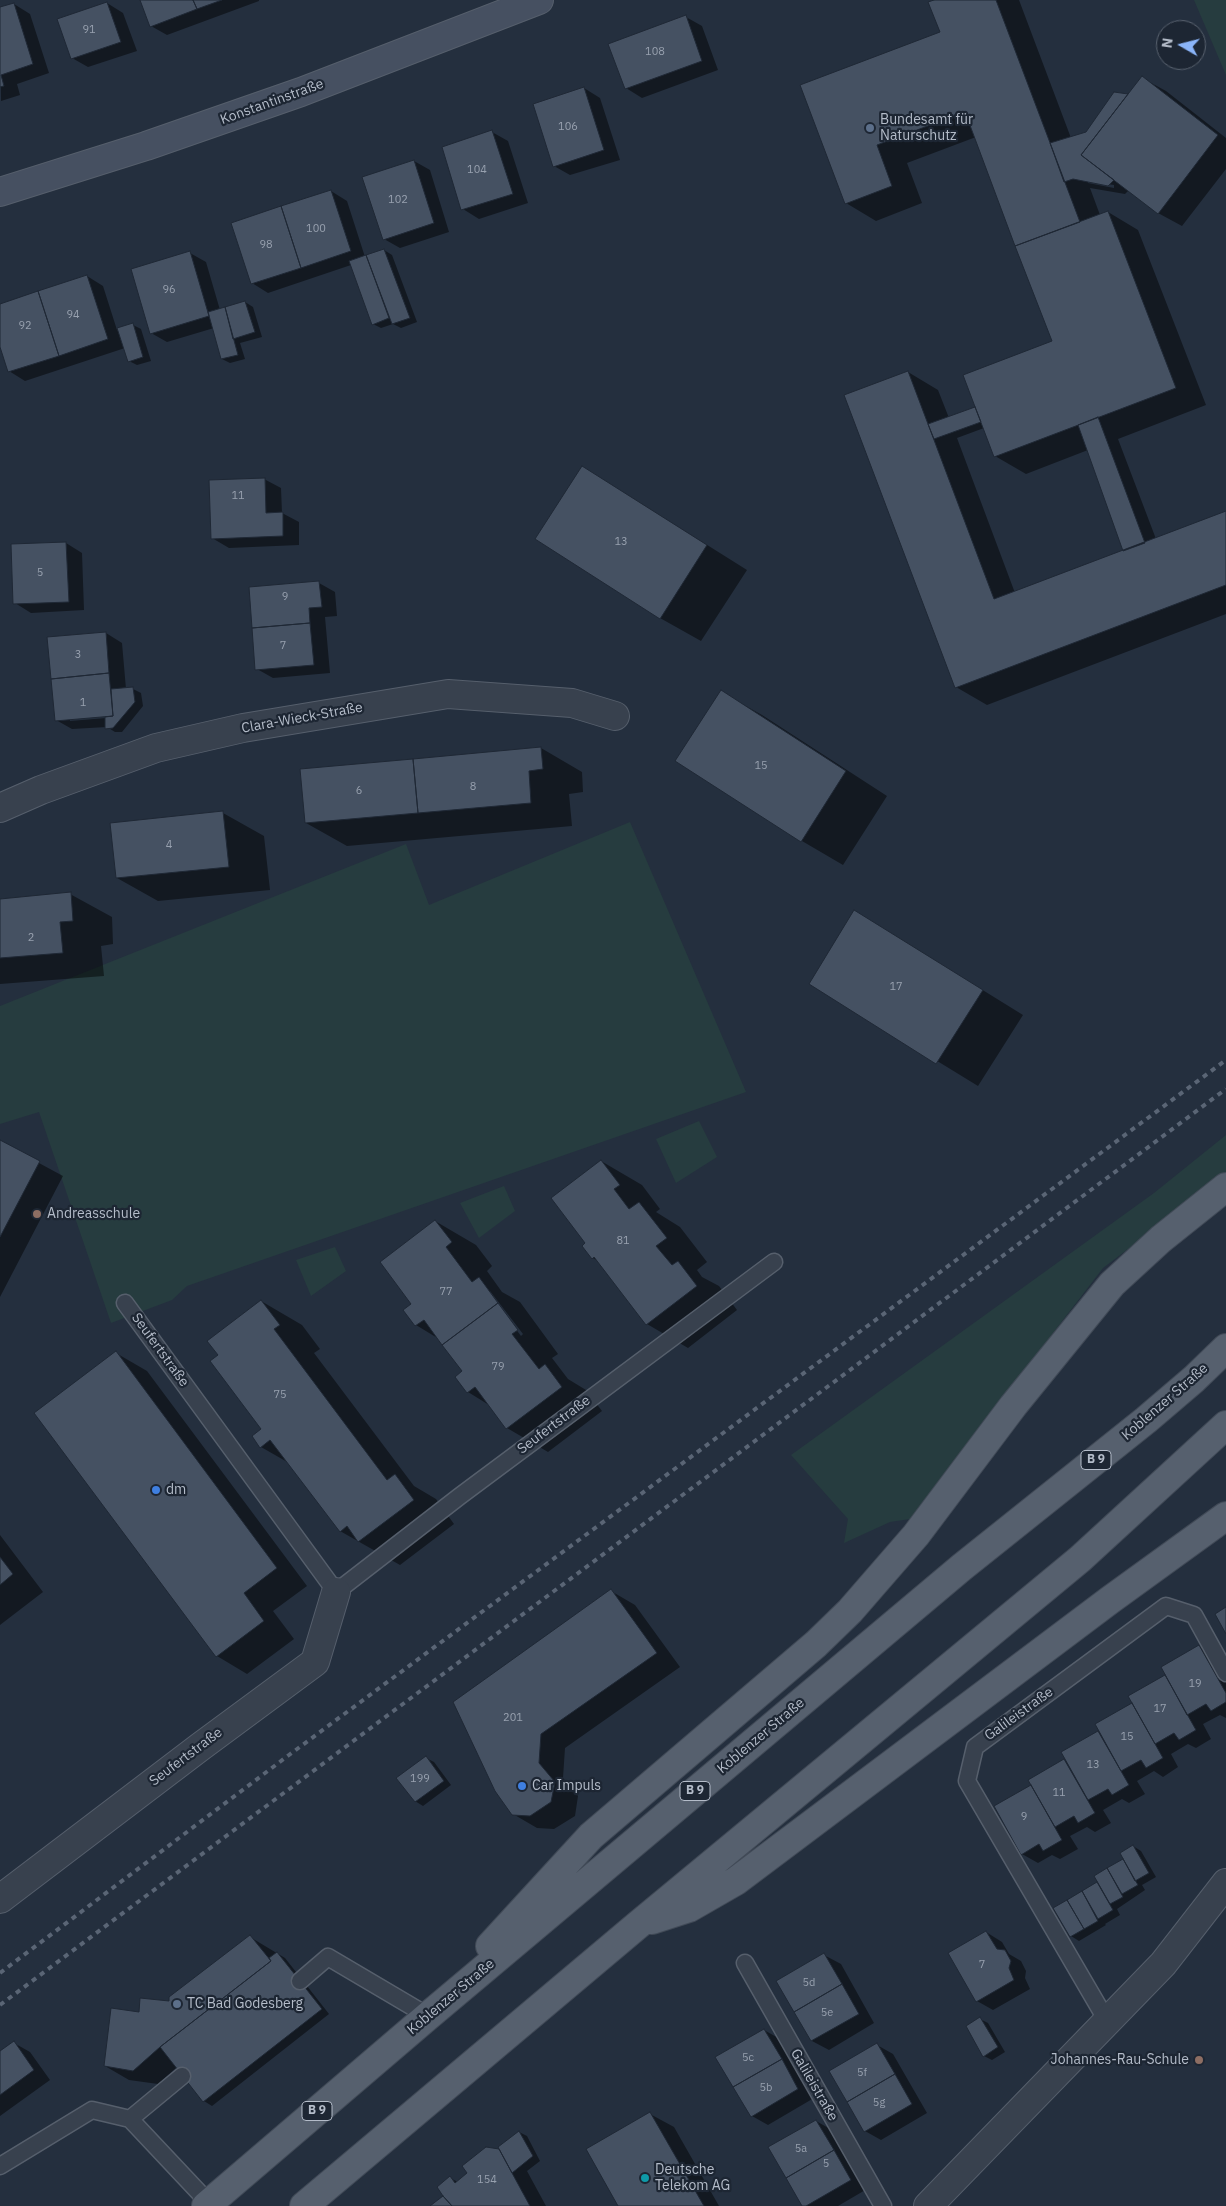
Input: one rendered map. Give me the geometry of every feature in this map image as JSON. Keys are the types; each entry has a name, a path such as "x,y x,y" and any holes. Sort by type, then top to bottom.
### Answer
{"main road":[{"name":"Konstantinstraße","path":"0,192 146,146 301,92 539,0"},
{"path":"428,2016 538,1892 591,1836 816,1644 850,1611 916,1535 1013,1406 1112,1284 1143,1254 1226,1187"},
{"name":"Koblenzer Straße","path":"208,2205 428,2016 962,1566 1153,1414 1194,1379 1226,1348"},
{"path":"304,2206 639,1924 1080,1558 1226,1425"},
{"path":"639,1924 689,1908 736,1881 1110,1600 1226,1516"}],"street":[{"name":"Clara-Wieck-Straße","path":"0,808 41,790 156,748 242,728 448,694 572,703 615,716"},
{"name":"Seufertstraße","path":"0,1899 315,1662 336,1592"},
{"path":"928,2206 1163,1964 1226,1883"}],"lane":[{"name":"Seufertstraße","path":"125,1303 336,1592 460,1496 774,1262"},
{"name":"Galileistraße","path":"1107,2021 967,1781 976,1747 1166,1606 1194,1615 1226,1673"},
{"path":"300,1981 328,1956 428,2016"},
{"name":"Galileistraße","path":"745,1963 883,2206"},
{"path":"130,2119 182,2076"},
{"path":"0,2166 92,2110 130,2119 208,2205"}],"green space":[{"path":"1194,0 1226,0 1226,75 1206,28 1206,20 1203,20"},
{"path":"630,822 746,1092 187,1286 172,1300 111,1323 39,1112 0,1124 0,1006 406,844 429,905"},
{"path":"699,1121 717,1157 676,1183 656,1139"},
{"path":"1226,1135 1226,1175 1103,1268 910,1519 890,1522 844,1543 848,1519 791,1455 1154,1193"},
{"path":"504,1186 515,1211 479,1238 460,1203"},
{"path":"335,1247 346,1271 311,1296 296,1260"}],"building":[{"path":"140,0 193,0 197,9 150,27"},
{"path":"193,0 222,0 197,9"},
{"name":"Bundesamt für Naturschutz","path":"934,0 996,0 1080,222 1015,246 965,112 877,145 892,186 845,204 800,85 940,32 928,2"},
{"path":"107,2 121,42 71,59 57,19"},
{"path":"14,3 33,64 1,75 4,86 0,87 0,7"},
{"path":"686,15 702,61 625,89 608,44"},
{"path":"1142,76 1218,135 1158,214 1081,155"},
{"path":"584,87 604,150 553,167 533,104"},
{"path":"1114,92 1128,94 1081,155 1114,180 1108,186 1073,179 1064,182 1050,143 1086,132"},
{"path":"492,130 513,194 461,210 442,147"},
{"path":"414,160 434,223 383,240 362,177"},
{"path":"331,190 351,251 301,268 281,206"},
{"path":"281,206 301,268 251,284 231,223"},
{"path":"1108,211 1176,388 994,457 963,375 1052,341 1015,246"},
{"path":"384,249 410,318 392,324 366,255"},
{"path":"190,251 209,316 150,334 131,269"},
{"path":"366,255 389,318 372,325 349,261"},
{"path":"87,275 108,339 59,356 38,291"},
{"path":"38,291 59,356 8,372 0,347 0,304"},
{"path":"245,301 255,332 233,339 225,307"},
{"path":"225,307 238,355 221,359 208,312"},
{"path":"133,323 143,357 128,362 117,328"},
{"path":"908,371 994,599 1226,511 1226,585 955,688 844,395"},
{"path":"975,407 981,422 934,439 928,424"},
{"path":"1098,417 1145,543 1123,551 1078,425"},
{"path":"582,466 707,545 660,619 535,539"},
{"path":"265,478 266,513 283,512 283,536 211,539 209,480"},
{"path":"66,542 69,602 13,604 11,544"},
{"path":"319,581 322,607 309,608 310,623 252,628 249,587"},
{"path":"310,623 314,665 255,670 252,628"},
{"path":"106,632 109,673 51,679 47,637"},
{"path":"109,673 113,716 55,721 51,679"},
{"path":"133,687 135,702 113,728 105,729 105,717 113,716 111,689"},
{"path":"721,690 846,771 801,842 675,761"},
{"path":"541,747 543,769 529,771 531,803 418,813 413,759"},
{"path":"413,759 418,813 305,823 300,769"},
{"path":"223,811 229,867 116,878 110,823"},
{"path":"71,892 73,921 60,922 63,953 0,958 0,899"},
{"path":"854,910 983,990 936,1064 809,984"},
{"path":"0,1140 40,1161 0,1237"},
{"path":"601,1160 620,1185 614,1189 629,1209 639,1202 667,1238 656,1246 672,1265 678,1261 697,1286 646,1325 594,1257 592,1259 582,1246 585,1243 551,1198"},
{"path":"435,1220 452,1242 446,1247 472,1282 479,1277 498,1303 442,1345 424,1320 415,1326 403,1310 411,1304 380,1262"},
{"path":"261,1300 280,1325 274,1329 387,1480 395,1474 414,1500 358,1542 347,1526 340,1532 270,1440 260,1448 252,1436 261,1429 210,1361 218,1355 207,1341"},
{"path":"498,1303 518,1330 512,1334 539,1369 545,1364 562,1387 506,1429 475,1387 467,1393 455,1377 462,1371 442,1345"},
{"name":"dm","path":"116,1351 277,1568 244,1593 264,1621 216,1657 34,1413"},
{"path":"0,1557 13,1574 0,1585"},
{"path":"611,1589 657,1653 541,1734 539,1763 555,1782 551,1802 530,1816 512,1815 495,1791 453,1702"},
{"path":"1226,1607 1226,1634 1215,1614"},
{"path":"1199,1645 1226,1693 1226,1702 1211,1711 1206,1704 1187,1715 1161,1667"},
{"path":"1165,1675 1196,1730 1179,1740 1174,1733 1155,1744 1128,1696"},
{"path":"1132,1703 1163,1758 1146,1768 1141,1760 1121,1771 1095,1724"},
{"path":"1098,1731 1129,1785 1112,1795 1108,1789 1088,1800 1061,1752"},
{"path":"426,1756 444,1781 415,1802 396,1778"},
{"path":"1064,1759 1095,1813 1078,1823 1074,1816 1055,1827 1028,1780"},
{"path":"1031,1785 1062,1840 1043,1851 1039,1844 1021,1855 994,1806"},
{"path":"1133,1845 1149,1873 1135,1881 1120,1853"},
{"path":"1123,1859 1138,1885 1122,1894 1107,1868"},
{"path":"1107,1868 1123,1897 1110,1904 1094,1876"},
{"path":"1097,1882 1113,1910 1098,1919 1082,1891"},
{"path":"1082,1891 1098,1921 1084,1929 1067,1900"},
{"path":"1067,1900 1084,1929 1070,1937 1053,1908"},
{"path":"986,1931 997,1949 1005,1950 1011,1961 1009,1968 1014,1980 976,2002 948,1953"},
{"name":"TC Bad Godesberg","path":"250,1935 271,1961 160,2047 133,2071 104,2066 111,2008 139,2012 140,1998 169,2001 169,1997"},
{"path":"277,1952 322,2009 203,2102 160,2047 271,1961 269,1958"},
{"path":"824,1953 842,1984 794,2012 776,1981"},
{"path":"842,1984 859,2014 811,2041 794,2012"},
{"path":"980,2017 998,2047 983,2057 966,2026"},
{"path":"764,2029 782,2059 733,2087 715,2057"},
{"path":"14,2041 34,2070 0,2095 0,2051"},
{"path":"877,2043 895,2074 847,2102 829,2071"},
{"path":"782,2059 798,2089 751,2117 733,2087"},
{"path":"895,2074 912,2104 864,2132 847,2102"},
{"name":"Deutsche Telekom AG","path":"650,2112 704,2206 618,2206 586,2149"},
{"path":"816,2120 834,2150 786,2178 768,2147"},
{"path":"519,2131 533,2156 512,2173 498,2147"},
{"path":"486,2147 499,2149 530,2206 452,2206 443,2196 437,2187 450,2176 455,2183 467,2173 462,2166"},
{"path":"834,2150 851,2180 806,2206 802,2206 786,2178"},
{"path":"443,2196 452,2206 430,2206"}],"railway":[{"path":"0,1973 289,1755 1226,1060"},
{"path":"0,2005 1226,1089"}],"place":[{"name":"Bundesamt für Naturschutz","path":"870,128"},
{"name":"Andreasschule","path":"37,1214"},
{"name":"dm","path":"156,1490"},
{"name":"Car Impuls","path":"522,1786"},
{"name":"TC Bad Godesberg","path":"177,2004"},
{"name":"Johannes-Rau-Schule","path":"1199,2060"},
{"name":"Deutsche Telekom AG","path":"645,2178"}]}
